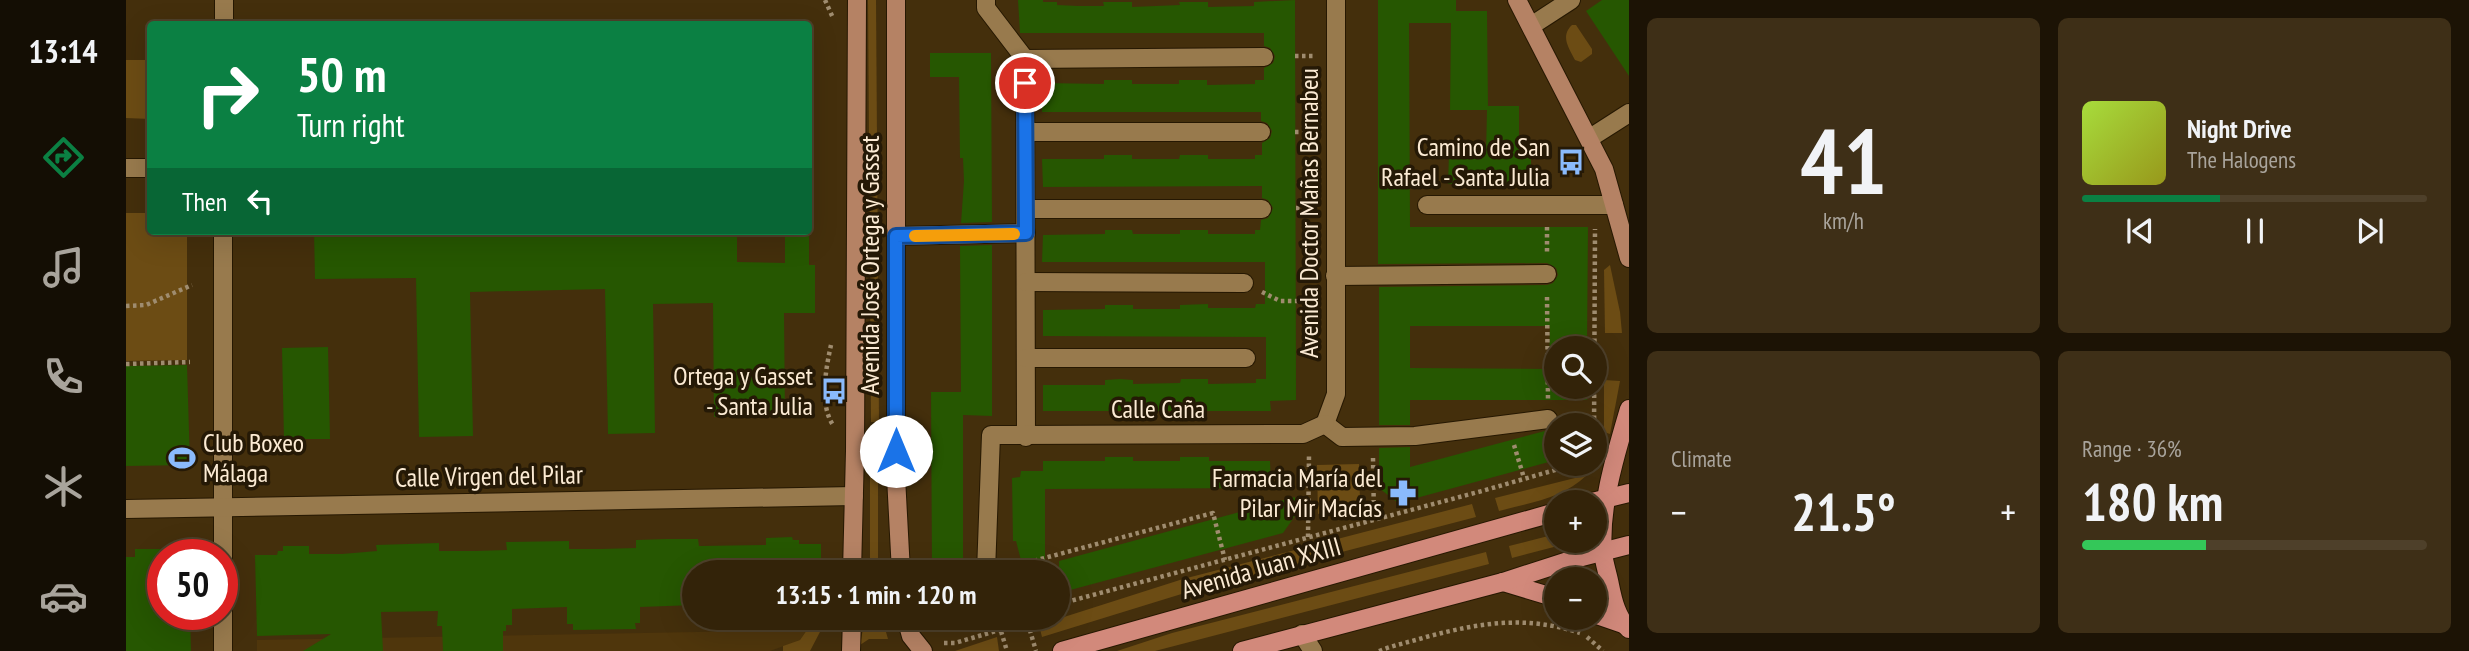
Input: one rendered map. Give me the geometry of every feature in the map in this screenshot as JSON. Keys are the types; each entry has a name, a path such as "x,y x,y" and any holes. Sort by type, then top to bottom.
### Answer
{"main road":[{"name":"Avenida José Ortega y Gasset","path":"852,560 857,0"},
{"name":"Avenida José Ortega y Gasset","path":"896,0 896,477 900,560"},
{"path":"1517,0 1604,169 1629,258"},
{"path":"1603,490 1629,409"},
{"path":"1607,498 1629,493"},
{"name":"Avenida Juan XXIII","path":"1062,651 1544,515"},
{"path":"1607,551 1629,545"},
{"path":"1242,651 1503,582 1600,553"},
{"path":"1603,553 1613,601 1626,626"},
{"path":"1503,582 1544,594"},
{"path":"1607,619 1626,626"},
{"path":"851,651 852,630"},
{"path":"909,630 923,651"}],"street":[{"path":"224,0 224,21"},
{"path":"986,0 986,8 1025,59 1026,437"},
{"name":"Avenida Doctor Mañas Bernabeu","path":"1325,425 1336,394 1336,0"},
{"path":"1531,26 1571,0"},
{"path":"1025,59 1264,57"},
{"path":"1590,138 1629,113"},
{"path":"1026,132 1261,132"},
{"path":"126,168 147,169"},
{"path":"1427,205 1614,205"},
{"path":"1026,209 1262,209"},
{"path":"896,236 1026,233"},
{"path":"223,235 223,651"},
{"path":"1335,276 1547,274"},
{"path":"1026,282 1244,283"},
{"path":"1026,358 1246,358"},
{"path":"1325,425 1342,437 1415,436 1544,420"},
{"name":"Calle Caña","path":"995,560 990,435 1026,437 1303,434 1325,425"},
{"name":"Calle Virgen del Pilar","path":"126,509 854,496"},
{"path":"1302,634 1312,651"}],"path":[{"path":"1547,205 1548,413"},
{"path":"1594,413 1595,229"},
{"path":"1244,283 1280,301 1335,300"},
{"path":"126,306 146,305 192,285"},
{"path":"126,364 190,362"},
{"path":"1508,424 1524,478"},
{"path":"1308,537 1308,457 1325,425"},
{"path":"1373,437 1374,520"},
{"path":"1070,601 1544,473"},
{"path":"1033,560 1213,513 1225,560"},
{"path":"1379,651 1471,625 1524,622 1562,627 1584,635 1603,651"},
{"path":"942,643 955,643 1000,630 1007,651"},
{"path":"1030,630 1036,651"}],"shaded area":[{"path":"868,0 876,0 879,422 871,422"},
{"path":"1572,25 1576,25 1592,49 1592,54 1581,62 1575,60 1566,38"},
{"path":"126,60 147,60 147,119 126,118"},
{"path":"126,213 147,213 147,235 187,235 187,360 126,361"},
{"path":"1610,265 1622,333 1605,333 1604,270"},
{"path":"1607,380 1620,381 1610,434 1607,433 1607,413 1604,413"},
{"path":"878,456 878,560 870,560 870,457"},
{"path":"1359,464 1360,500 1318,514 1317,465"},
{"path":"1586,476 1565,490 1544,490 1544,499 1499,511 1495,498"},
{"path":"1472,504 1476,517 1188,592 1070,628 1070,615 1183,579"},
{"path":"1544,537 1544,550 1512,558 1509,546"},
{"path":"1486,552 1489,564 1155,651 1117,651 1172,633"},
{"path":"807,630 800,640 770,651 257,651 257,640"},
{"path":"807,630 821,630 810,651 783,651 783,646 800,640"},
{"path":"863,630 885,630 888,639 869,639 860,645"},
{"path":"1040,630 1065,630 1042,637"},
{"path":"997,637 999,651 955,651"}],"building":[{"path":"1018,0 1043,0 1057,2 1057,5 1078,6 1104,6 1103,2 1132,2 1132,7 1208,2 1208,7 1254,6 1254,2 1295,0 1296,400 1270,401 1271,411 1043,411 1043,385 1105,385 1105,380 1120,379 1133,380 1133,384 1180,383 1181,379 1208,379 1208,384 1256,383 1256,379 1266,379 1266,337 1043,336 1043,310 1105,309 1105,305 1133,305 1133,309 1180,309 1180,305 1208,304 1208,308 1255,308 1256,304 1265,304 1265,262 1042,262 1043,235 1105,234 1105,230 1132,230 1133,234 1180,234 1180,230 1208,230 1208,234 1255,234 1255,230 1260,230 1261,220 1268,218 1273,208 1268,200 1262,198 1262,186 1043,187 1042,159 1104,159 1104,155 1132,155 1132,159 1179,159 1180,155 1208,155 1208,159 1255,159 1255,155 1262,155 1262,143 1270,138 1272,131 1267,123 1261,121 1261,112 1042,112 1042,83 1104,84 1104,80 1132,80 1132,84 1179,84 1179,80 1207,80 1207,85 1255,84 1255,80 1264,80 1264,68 1273,63 1275,56 1270,48 1264,46 1264,33 1020,33"},
{"path":"1378,0 1456,0 1456,11 1487,11 1488,106 1519,106 1519,153 1531,153 1531,185 1448,184 1449,154 1486,153 1487,110 1450,110 1451,23 1409,23 1410,227 1588,227 1587,336 1550,336 1550,326 1410,326 1410,368 1544,369 1544,399 1587,400 1410,400 1410,425 1379,425 1379,287 1547,285 1553,283 1558,275 1556,268 1547,263 1378,264"},
{"path":"1602,0 1629,0 1629,76 1586,11"},
{"path":"930,53 991,53 992,222 961,223 964,181 963,158 960,158 959,77 930,77"},
{"path":"314,235 737,235 737,262 785,263 785,235 809,235 809,265 815,265 815,313 784,313 785,417 714,417 713,303 653,304 655,433 608,434 605,289 470,292 473,436 419,437 416,278 315,279"},
{"path":"992,245 992,416 963,415 963,560 932,560 931,392 961,392 960,246"},
{"path":"328,347 330,439 284,439 282,348"},
{"path":"187,365 190,465 126,466 126,366"},
{"path":"1544,431 1544,463 1398,503 1379,488 1379,448 1410,447 1410,467"},
{"path":"1105,457 1133,457 1133,461 1180,461 1180,457 1209,457 1209,461 1270,461 1271,488 1045,489 1045,560 1021,560 1016,541 1013,541 1012,478 1020,477 1021,471 1043,471 1043,461 1105,461"},
{"path":"1295,497 1295,516 1283,533 1070,590 1070,560 1063,560"},
{"path":"792,537 793,540 799,540 799,544 821,544 821,560 682,560 682,605 640,607 640,623 635,623 636,629 573,630 573,624 567,624 567,607 512,609 512,625 506,625 506,631 503,631 503,651 443,651 442,626 437,626 438,611 381,612 383,651 303,651 331,634 257,636 255,555 277,555 278,551 283,551 283,546 309,546 309,554 342,554 377,551 376,545 439,543 439,551 475,551 507,550 506,542 569,541 569,549 601,549 636,548 636,540 698,539 699,546 766,545 766,538"},
{"path":"135,549 147,549 147,630 190,630 191,651 126,651 126,557 135,557"}],"slow traffic":[{"path":"915,236 1014,234"}],"place":[{"name":"Camino de San Rafael - Santa Julia","path":"1571,162"},
{"name":"Ortega y Gasset - Santa Julia","path":"834,391"},
{"name":"Club Boxeo Málaga","path":"182,458"},
{"name":"Farmacia María del Pilar Mir Macías","path":"1403,493"}],"route":[{"path":"896,451 896,236 1026,233 1025,83"}]}
